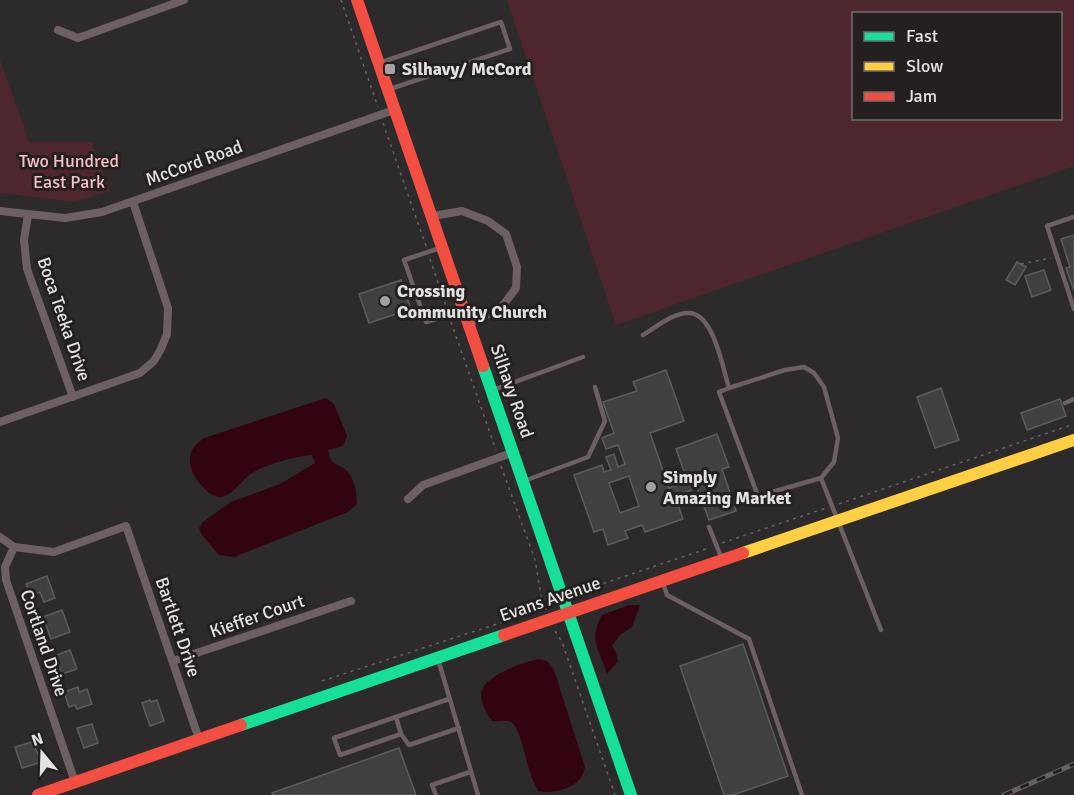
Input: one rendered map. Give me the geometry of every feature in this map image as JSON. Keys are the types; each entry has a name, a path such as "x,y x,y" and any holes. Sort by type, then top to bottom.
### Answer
{"street":[{"path":"58,30 78,38 184,0"},
{"name":"Silhavy Road","path":"357,0 569,612 624,794"},
{"name":"McCord Road","path":"0,211 65,218 82,217 133,202 394,110"},
{"path":"0,422 140,373 154,361 167,334 168,308 133,202"},
{"path":"433,216 462,211 488,221 506,234 517,267 516,288 501,308 470,323"},
{"name":"Boca Teeka Drive","path":"28,215 24,240 27,269 73,397"},
{"name":"Evans Avenue","path":"38,795 1074,440"},
{"path":"408,499 423,485 514,452"},
{"name":"Bartlett Drive","path":"14,547 54,552 126,526 199,739"},
{"path":"0,537 14,547"},
{"name":"Cortland Drive","path":"14,547 5,567 6,580 75,782"},
{"name":"Kieffer Court","path":"173,662 351,601"}],"lane":[{"path":"378,63 501,22 510,49 388,90"},
{"path":"1074,217 1047,226 1074,309"},
{"path":"444,247 404,260 426,322 465,310"},
{"path":"643,335 676,316 690,313 703,320 712,332 729,388"},
{"path":"493,390 583,357"},
{"path":"804,367 814,373 824,387 838,438 834,462 820,478 758,496 720,392 729,388 785,370 804,367"},
{"path":"524,481 588,458 606,421 594,387"},
{"path":"1065,402 1074,399"},
{"path":"820,478 881,630"},
{"path":"709,526 722,559"},
{"path":"661,580 667,595 749,639 802,795"},
{"path":"437,657 478,795"},
{"path":"401,734 339,755 334,738 449,699"},
{"path":"396,717 401,734 409,745 459,728"},
{"path":"436,795 432,785 470,772"}],"path":[{"path":"341,0 535,560 542,601 562,642 624,794"},
{"path":"1022,264 1041,262 1057,256"},
{"path":"322,681 503,622 527,613 542,601 579,592 1074,424"}],"green space":[{"path":"507,0 1074,0 1074,166 616,325"},
{"name":"Two Hundred East Park","path":"0,59 29,142 92,142 110,191 74,202 0,193"}],"shaded area":[{"path":"326,398 334,404 347,436 343,446 328,450 329,455 333,462 350,475 357,504 348,512 234,557 219,555 202,535 199,528 203,522 231,502 280,484 315,463 312,455 274,463 254,472 230,493 217,497 201,485 193,474 190,461 194,448 204,438"},
{"path":"629,605 640,605 632,627 620,635 612,646 618,661 607,674 596,644 598,624 602,615"},
{"path":"539,659 547,661 554,670 585,767 583,774 574,784 552,792 538,791 515,726 509,721 492,721 481,698 483,688 495,676"}],"building":[{"path":"1074,235 1074,291 1066,268 1070,267 1061,239"},
{"path":"1017,262 1026,267 1015,285 1006,280"},
{"path":"1044,270 1051,290 1032,297 1025,276"},
{"name":"Crossing Community Church","path":"401,280 411,309 369,323 359,294"},
{"path":"666,370 684,421 650,433 669,488 688,482 676,449 717,434 729,467 722,469 736,511 709,520 697,488 675,496 683,519 645,532 642,525 625,531 628,538 608,545 603,529 594,532 574,475 602,465 604,472 611,470 606,457 614,454 618,467 625,464 618,445 606,449 602,438 614,433 603,402 637,391 633,382","holes":["629,476 639,506 620,513 609,483"]},
{"path":"941,388 959,440 935,448 917,397"},
{"path":"1060,399 1066,416 1027,430 1021,413"},
{"path":"47,576 55,598 44,602 40,592 31,596 26,584"},
{"path":"62,610 70,632 51,639 43,617"},
{"path":"743,644 788,776 733,795 724,795 680,666"},
{"path":"70,650 77,669 62,674 52,657"},
{"path":"78,687 79,692 87,689 92,704 77,709 75,705 69,707 64,692"},
{"path":"150,700 151,702 157,700 164,721 150,726 142,703"},
{"path":"92,724 98,743 84,748 77,728"},
{"path":"32,742 42,762 22,768 15,747"},
{"path":"399,748 416,795 273,795 272,793"}],"railway":[{"path":"1004,795 1074,764"}],"traffic: fast":[{"path":"483,366 631,795"},
{"path":"241,725 504,635"}],"traffic: slow":[{"path":"743,553 1074,440"}],"traffic: jam":[{"path":"357,0 483,366"},
{"path":"504,635 743,553"},
{"path":"38,795 241,725"}],"place":[{"name":"Silhavy/ McCord","path":"390,69"},
{"name":"Crossing Community Church","path":"385,301"},
{"name":"Simply Amazing Market","path":"651,487"}]}
